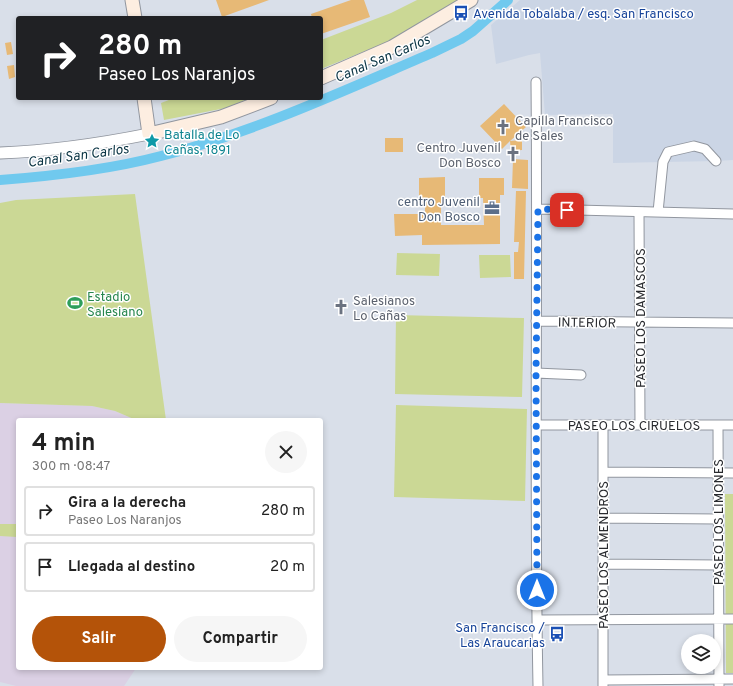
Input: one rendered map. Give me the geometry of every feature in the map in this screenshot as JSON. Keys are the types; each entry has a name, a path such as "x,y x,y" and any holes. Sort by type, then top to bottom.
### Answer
{"main road":[{"path":"132,0 135,16"},
{"path":"323,77 392,47 472,0"},
{"path":"144,100 149,134 215,118 265,100"}],"street":[{"path":"536,82 538,209 536,321 538,686"},
{"path":"0,153 69,148 149,134"},
{"path":"658,212 663,162 668,152 694,146 705,148 716,161"},
{"path":"538,209 733,214"},
{"name":"PASEO LOS DAMASCOS","path":"639,212 640,425"},
{"name":"INTERIOR","path":"536,321 733,323"},
{"path":"536,374 581,375"},
{"name":"PASEO LOS CIRUELOS","path":"536,424 733,425"},
{"name":"PASEO LOS ALMENDROS","path":"603,425 603,683"},
{"name":"PASEO LOS LIMONES","path":"718,425 719,683"},
{"path":"603,472 733,473"},
{"path":"603,518 718,519"},
{"path":"603,564 719,564"},
{"path":"537,620 733,619"},
{"path":"603,683 719,683 733,679"}],"shaded area":[{"path":"520,0 733,0 733,160 613,163 613,114 545,115 540,53 496,64 491,25"},
{"path":"0,403 92,406 115,411 131,418 16,418 16,670 135,670 124,686 16,686 0,682"}],"green space":[{"path":"417,0 461,0 392,40 323,68 323,39 391,13"},
{"path":"169,100 245,100 226,108 164,120 161,103"},
{"name":"Estadio Salesiano","path":"135,194 166,418 131,418 115,411 92,406 0,403 0,203 16,200"},
{"path":"397,253 440,254 439,276 396,275"},
{"path":"479,255 510,255 511,277 480,278"},
{"path":"396,315 524,318 522,397 395,394"},
{"path":"396,405 527,409 525,501 394,497"},
{"path":"725,494 733,494 733,673 726,673"},
{"path":"0,524 16,524 16,537 0,536"}],"building":[{"path":"216,0 269,0 225,16 222,16"},
{"path":"351,0 364,0 370,17 323,33 323,16 312,16 311,14"},
{"path":"11,42 13,54 7,55 5,43"},
{"path":"14,65 15,77 9,79 7,66"},
{"name":"Capilla Francisco de Sales","path":"504,104 526,127 502,149 480,126"},
{"path":"385,138 403,138 403,152 385,152"},
{"path":"522,140 522,150 511,151 510,141"},
{"path":"513,159 528,160 528,189 512,188"},
{"name":"centro Juvenil Don Bosco","path":"445,177 445,198 441,200 441,225 484,225 483,198 479,198 479,178 504,178 504,195 500,195 500,244 422,245 422,235 395,236 394,214 425,214 425,203 419,203 419,178"},
{"path":"516,191 526,191 524,279 514,279 514,252 518,252 519,242 514,242"}],"waterway":[{"name":"Canal San Carlos","path":"323,100 461,39 473,31 508,0"},
{"name":"Canal San Carlos","path":"0,180 40,177 101,169 141,161 230,135 322,100"}],"place":[{"name":"Avenida Tobalaba / esq. San Francisco","path":"461,13"},
{"name":"Capilla Francisco de Sales","path":"503,127"},
{"name":"Batalla de Lo Cañas, 1891","path":"152,141"},
{"name":"Centro Juvenil Don Bosco","path":"513,154"},
{"name":"centro Juvenil Don Bosco","path":"492,208"},
{"name":"Estadio Salesiano","path":"75,303"},
{"name":"Salesianos Lo Cañas","path":"341,307"},
{"name":"San Francisco / Las Araucarias","path":"557,634"}],"route":[{"path":"537,590 536,374 538,209 567,210"}]}
